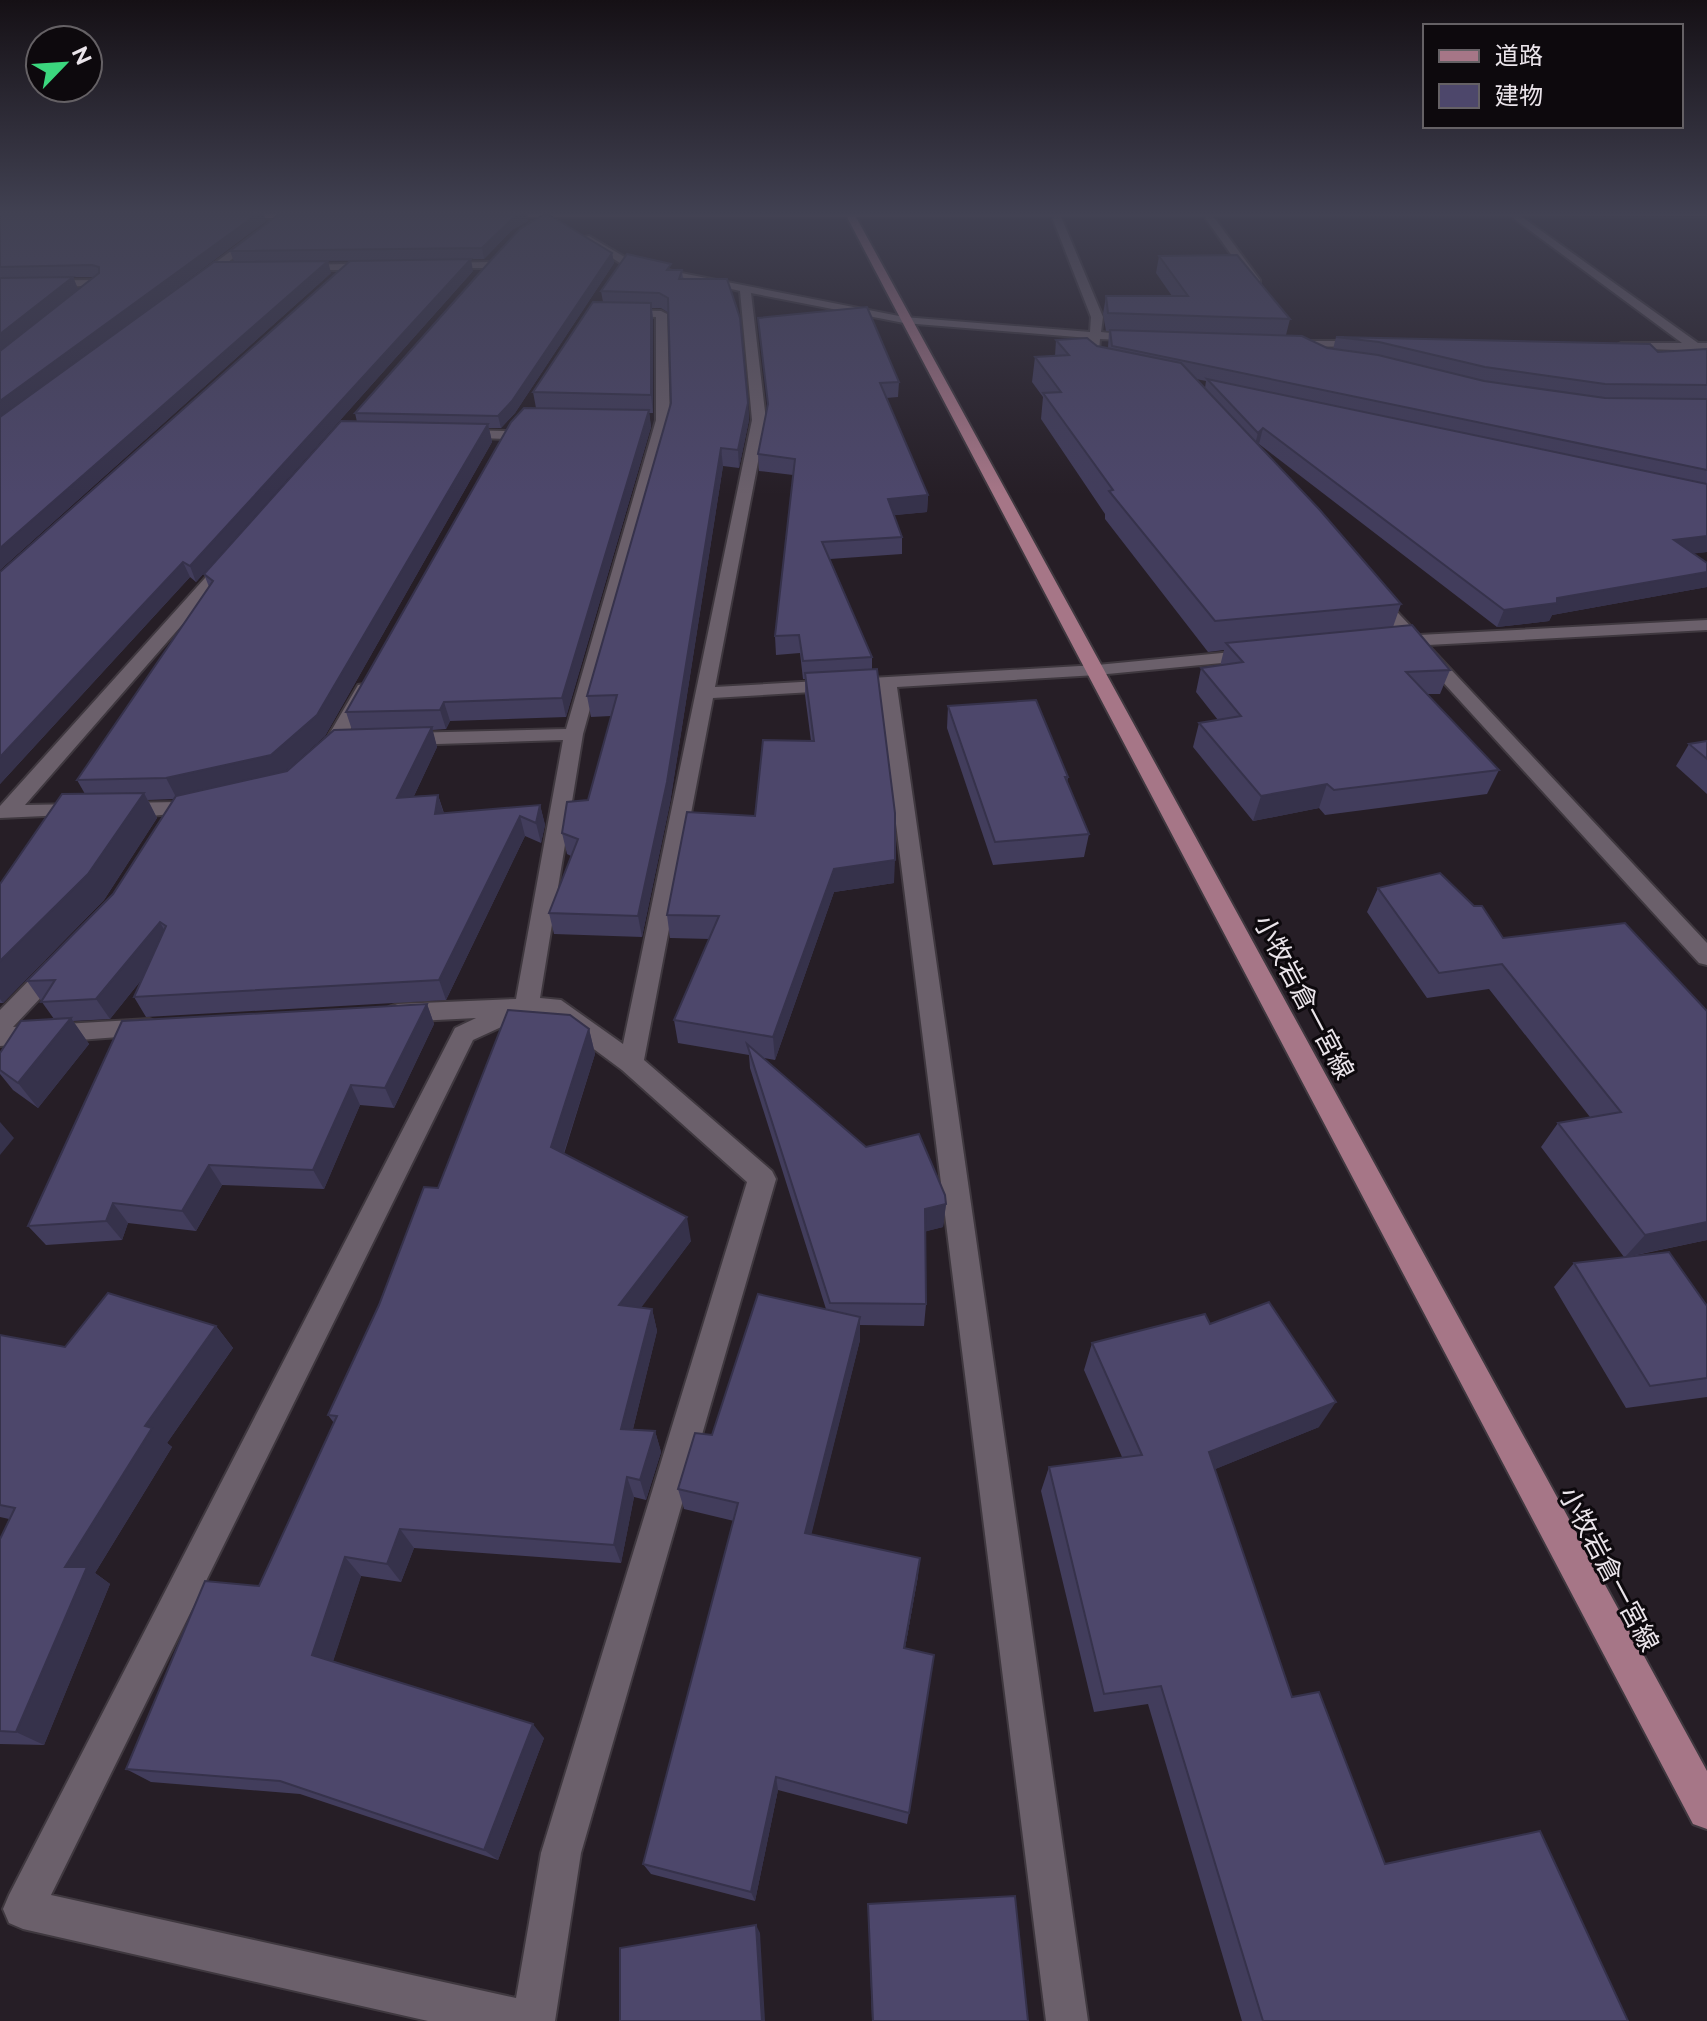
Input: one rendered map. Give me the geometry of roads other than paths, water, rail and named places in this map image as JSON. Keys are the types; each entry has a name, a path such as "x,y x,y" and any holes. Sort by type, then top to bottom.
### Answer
{"main road":[{"name":"小牧岩倉一宮線","path":"897,306 1097,670 1707,1810"}],"street":[{"path":"631,1063 759,420 747,306"},
{"path":"831,306 904,320 1095,337 1159,339"},
{"path":"1093,306 1097,317 1089,357 1098,365"},
{"path":"1643,306 1701,347"},
{"path":"527,1005 574,734 655,420 661,314 592,312"},
{"path":"1293,332 1301,344 1328,357 1343,359"},
{"path":"1270,343 1378,344"},
{"path":"1605,346 1701,347"},
{"path":"447,434 506,437"},
{"path":"4,812 238,550"},
{"path":"1361,581 1707,957"},
{"path":"1382,643 1707,625"},
{"path":"705,693 1097,670 1271,653"},
{"path":"312,762 343,741 374,672"},
{"path":"887,683 1067,2021"},
{"path":"383,740 574,734"},
{"path":"4,812 177,808 219,799"},
{"path":"161,832 177,808"},
{"path":"0,1025 72,950"},
{"path":"522,2021 23,1909 464,1034 527,1005"},
{"path":"372,1014 553,1006 631,1063 762,1179 561,1853 534,2021"},
{"path":"0,1037 171,1026"}]}
